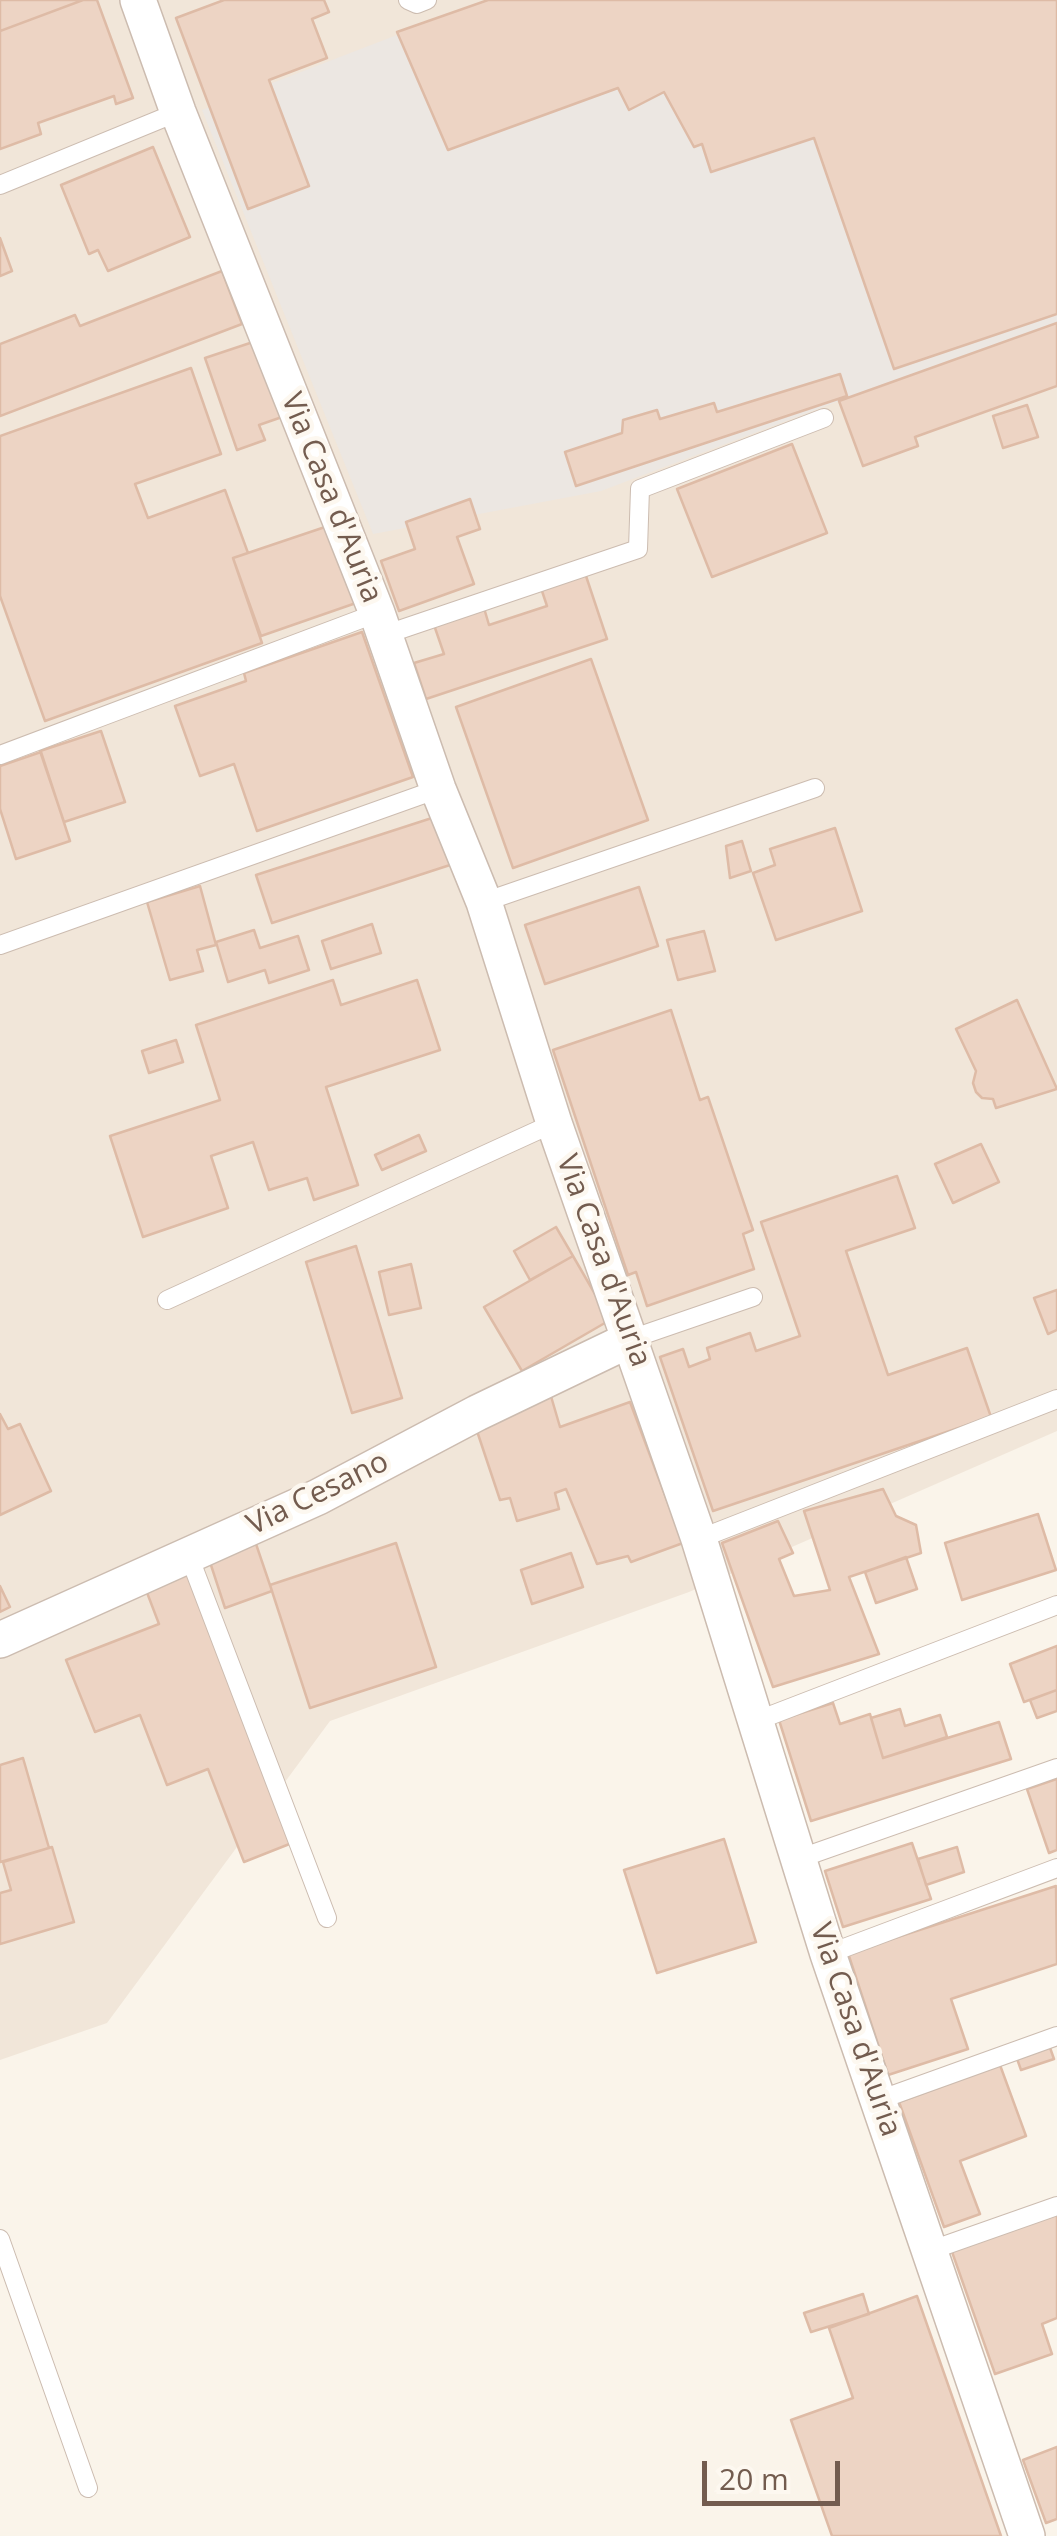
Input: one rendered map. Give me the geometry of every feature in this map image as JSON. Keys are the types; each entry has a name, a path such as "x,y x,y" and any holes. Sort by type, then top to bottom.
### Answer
{"street":[{"name":"Via Casa d'Auria","path":"138,0 484,902 554,1123 700,1539 828,1954 1027,2536"},
{"name":"Via Cesano","path":"0,1640 318,1497 477,1413 631,1339"}],"lane":[{"path":"408,0 416,4 427,0"},
{"path":"0,185 178,112"},
{"path":"0,755 380,624 638,549 640,489 824,418"},
{"path":"484,902 815,788"},
{"path":"0,945 438,789"},
{"path":"167,1300 554,1123"},
{"path":"631,1339 754,1297"},
{"path":"700,1539 1057,1399"},
{"path":"189,1556 327,1918"},
{"path":"756,1721 1057,1605"},
{"path":"798,1859 1057,1768"},
{"path":"828,1954 1057,1868"},
{"path":"878,2100 1057,2036"},
{"path":"928,2250 1057,2206"},
{"path":"0,2239 88,2488"}],"shaded area":[{"path":"0,0 1057,0 1057,1431 689,1592 330,1721 107,2023 0,2060"},
{"path":"488,0 1057,0 1057,324 884,384 601,491 373,534 202,110"}],"building":[{"path":"0,0 83,0 0,31"},
{"path":"83,0 97,0 133,98 116,104 114,96 38,123 41,134 0,149 0,31"},
{"path":"224,0 324,0 329,12 312,19 327,58 269,80 309,186 248,209 176,18"},
{"path":"488,0 1057,0 1057,314 894,369 814,138 711,172 702,144 694,147 664,92 629,110 618,88 448,150 397,32"},
{"path":"153,147 190,237 108,271 98,250 89,254 61,185"},
{"path":"0,238 12,271 0,276"},
{"path":"222,271 242,324 0,416 0,344 75,315 80,326"},
{"path":"1057,323 1057,386 915,437 918,446 863,466 839,401"},
{"path":"256,341 282,417 259,425 265,440 237,450 205,358"},
{"path":"191,368 221,454 135,484 148,518 225,490 248,553 233,558 262,643 45,721 0,596 0,436"},
{"path":"840,374 847,396 576,486 565,452 622,433 623,420 657,410 660,419 714,403 717,412"},
{"path":"1027,405 1038,437 1003,448 993,416"},
{"path":"792,444 827,533 712,577 677,489"},
{"path":"470,499 480,529 457,537 474,584 399,611 381,561 415,549 406,522"},
{"path":"328,526 356,603 261,636 233,558"},
{"path":"584,570 607,639 426,699 414,663 444,654 434,625 484,608 489,625 547,606 540,585"},
{"path":"362,632 413,777 257,831 234,764 200,776 175,706 246,681 244,673"},
{"path":"591,659 648,820 513,868 456,707"},
{"path":"101,731 125,802 64,822 40,751"},
{"path":"41,752 70,841 16,859 0,809 0,766"},
{"path":"435,817 450,865 272,923 256,875"},
{"path":"835,828 862,911 776,940 753,873 775,865 770,849"},
{"path":"742,841 751,871 730,878 726,846"},
{"path":"200,886 216,945 197,950 203,971 170,980 147,902"},
{"path":"639,887 658,946 545,984 525,925"},
{"path":"372,924 381,953 331,969 322,941"},
{"path":"254,930 260,948 298,936 309,970 269,983 265,970 228,982 216,942"},
{"path":"704,931 715,971 678,980 667,940"},
{"path":"333,980 341,1005 417,980 440,1050 326,1087 358,1185 314,1200 307,1178 269,1190 253,1142 211,1156 228,1208 143,1237 110,1136 220,1100 196,1025"},
{"path":"1017,1000 1057,1089 996,1108 993,1099 982,1098 976,1092 976,1071 956,1029"},
{"path":"671,1010 700,1100 708,1097 753,1230 743,1234 754,1269 647,1306 636,1272 628,1275 553,1050"},
{"path":"176,1040 183,1062 149,1073 142,1051"},
{"path":"419,1135 426,1151 382,1170 375,1155"},
{"path":"981,1144 999,1182 953,1203 935,1164"},
{"path":"897,1176 915,1228 846,1251 888,1375 967,1348 991,1417 713,1511 660,1357 683,1349 689,1367 710,1359 707,1348 750,1333 756,1351 800,1336 761,1222"},
{"path":"556,1227 573,1256 530,1280 514,1251"},
{"path":"356,1246 402,1398 352,1413 306,1262"},
{"path":"573,1256 610,1320 522,1371 484,1307"},
{"path":"411,1264 421,1308 389,1315 379,1272"},
{"path":"1057,1290 1057,1330 1048,1334 1034,1298"},
{"path":"548,1386 560,1427 630,1402 683,1543 631,1562 628,1556 597,1564 566,1489 555,1493 559,1509 517,1521 510,1498 500,1500 475,1425"},
{"path":"0,1414 8,1429 20,1424 51,1491 0,1515"},
{"path":"883,1489 896,1516 916,1525 921,1553 849,1577 879,1654 773,1687 722,1543 778,1521 793,1553 779,1559 794,1596 830,1590 804,1511"},
{"path":"1038,1514 1056,1570 962,1600 945,1543"},
{"path":"396,1543 436,1667 310,1708 270,1585"},
{"path":"256,1544 272,1591 225,1608 209,1559"},
{"path":"571,1553 583,1587 532,1604 521,1570"},
{"path":"906,1557 917,1589 876,1603 865,1572"},
{"path":"188,1574 292,1843 244,1862 208,1769 167,1785 140,1715 95,1732 66,1660 159,1624 146,1590"},
{"path":"0,1586 10,1607 0,1612"},
{"path":"1057,1646 1057,1690 1024,1702 1010,1664"},
{"path":"1057,1690 1057,1711 1037,1718 1030,1700"},
{"path":"833,1703 840,1724 870,1714 883,1758 999,1722 1011,1759 811,1821 779,1720"},
{"path":"900,1709 905,1726 940,1715 947,1737 883,1758 871,1718"},
{"path":"23,1758 49,1848 0,1862 0,1765"},
{"path":"1057,1779 1057,1850 1049,1853 1027,1789"},
{"path":"724,1839 756,1942 657,1973 624,1870"},
{"path":"912,1843 931,1899 843,1927 825,1871"},
{"path":"52,1847 74,1922 0,1944 0,1893 11,1890 3,1862"},
{"path":"957,1847 964,1872 926,1885 918,1859"},
{"path":"1056,1886 1057,1964 951,1999 968,2049 888,2075 848,1953"},
{"path":"1048,2042 1054,2059 1021,2070 1015,2053"},
{"path":"1000,2065 1026,2136 960,2161 980,2214 944,2227 899,2102"},
{"path":"1057,2211 1057,2318 1042,2324 1052,2354 995,2374 951,2249"},
{"path":"863,2294 869,2314 811,2332 804,2313"},
{"path":"917,2296 1001,2536 832,2536 791,2420 853,2398 829,2328"},
{"path":"1057,2447 1057,2519 1046,2523 1023,2460"}]}
